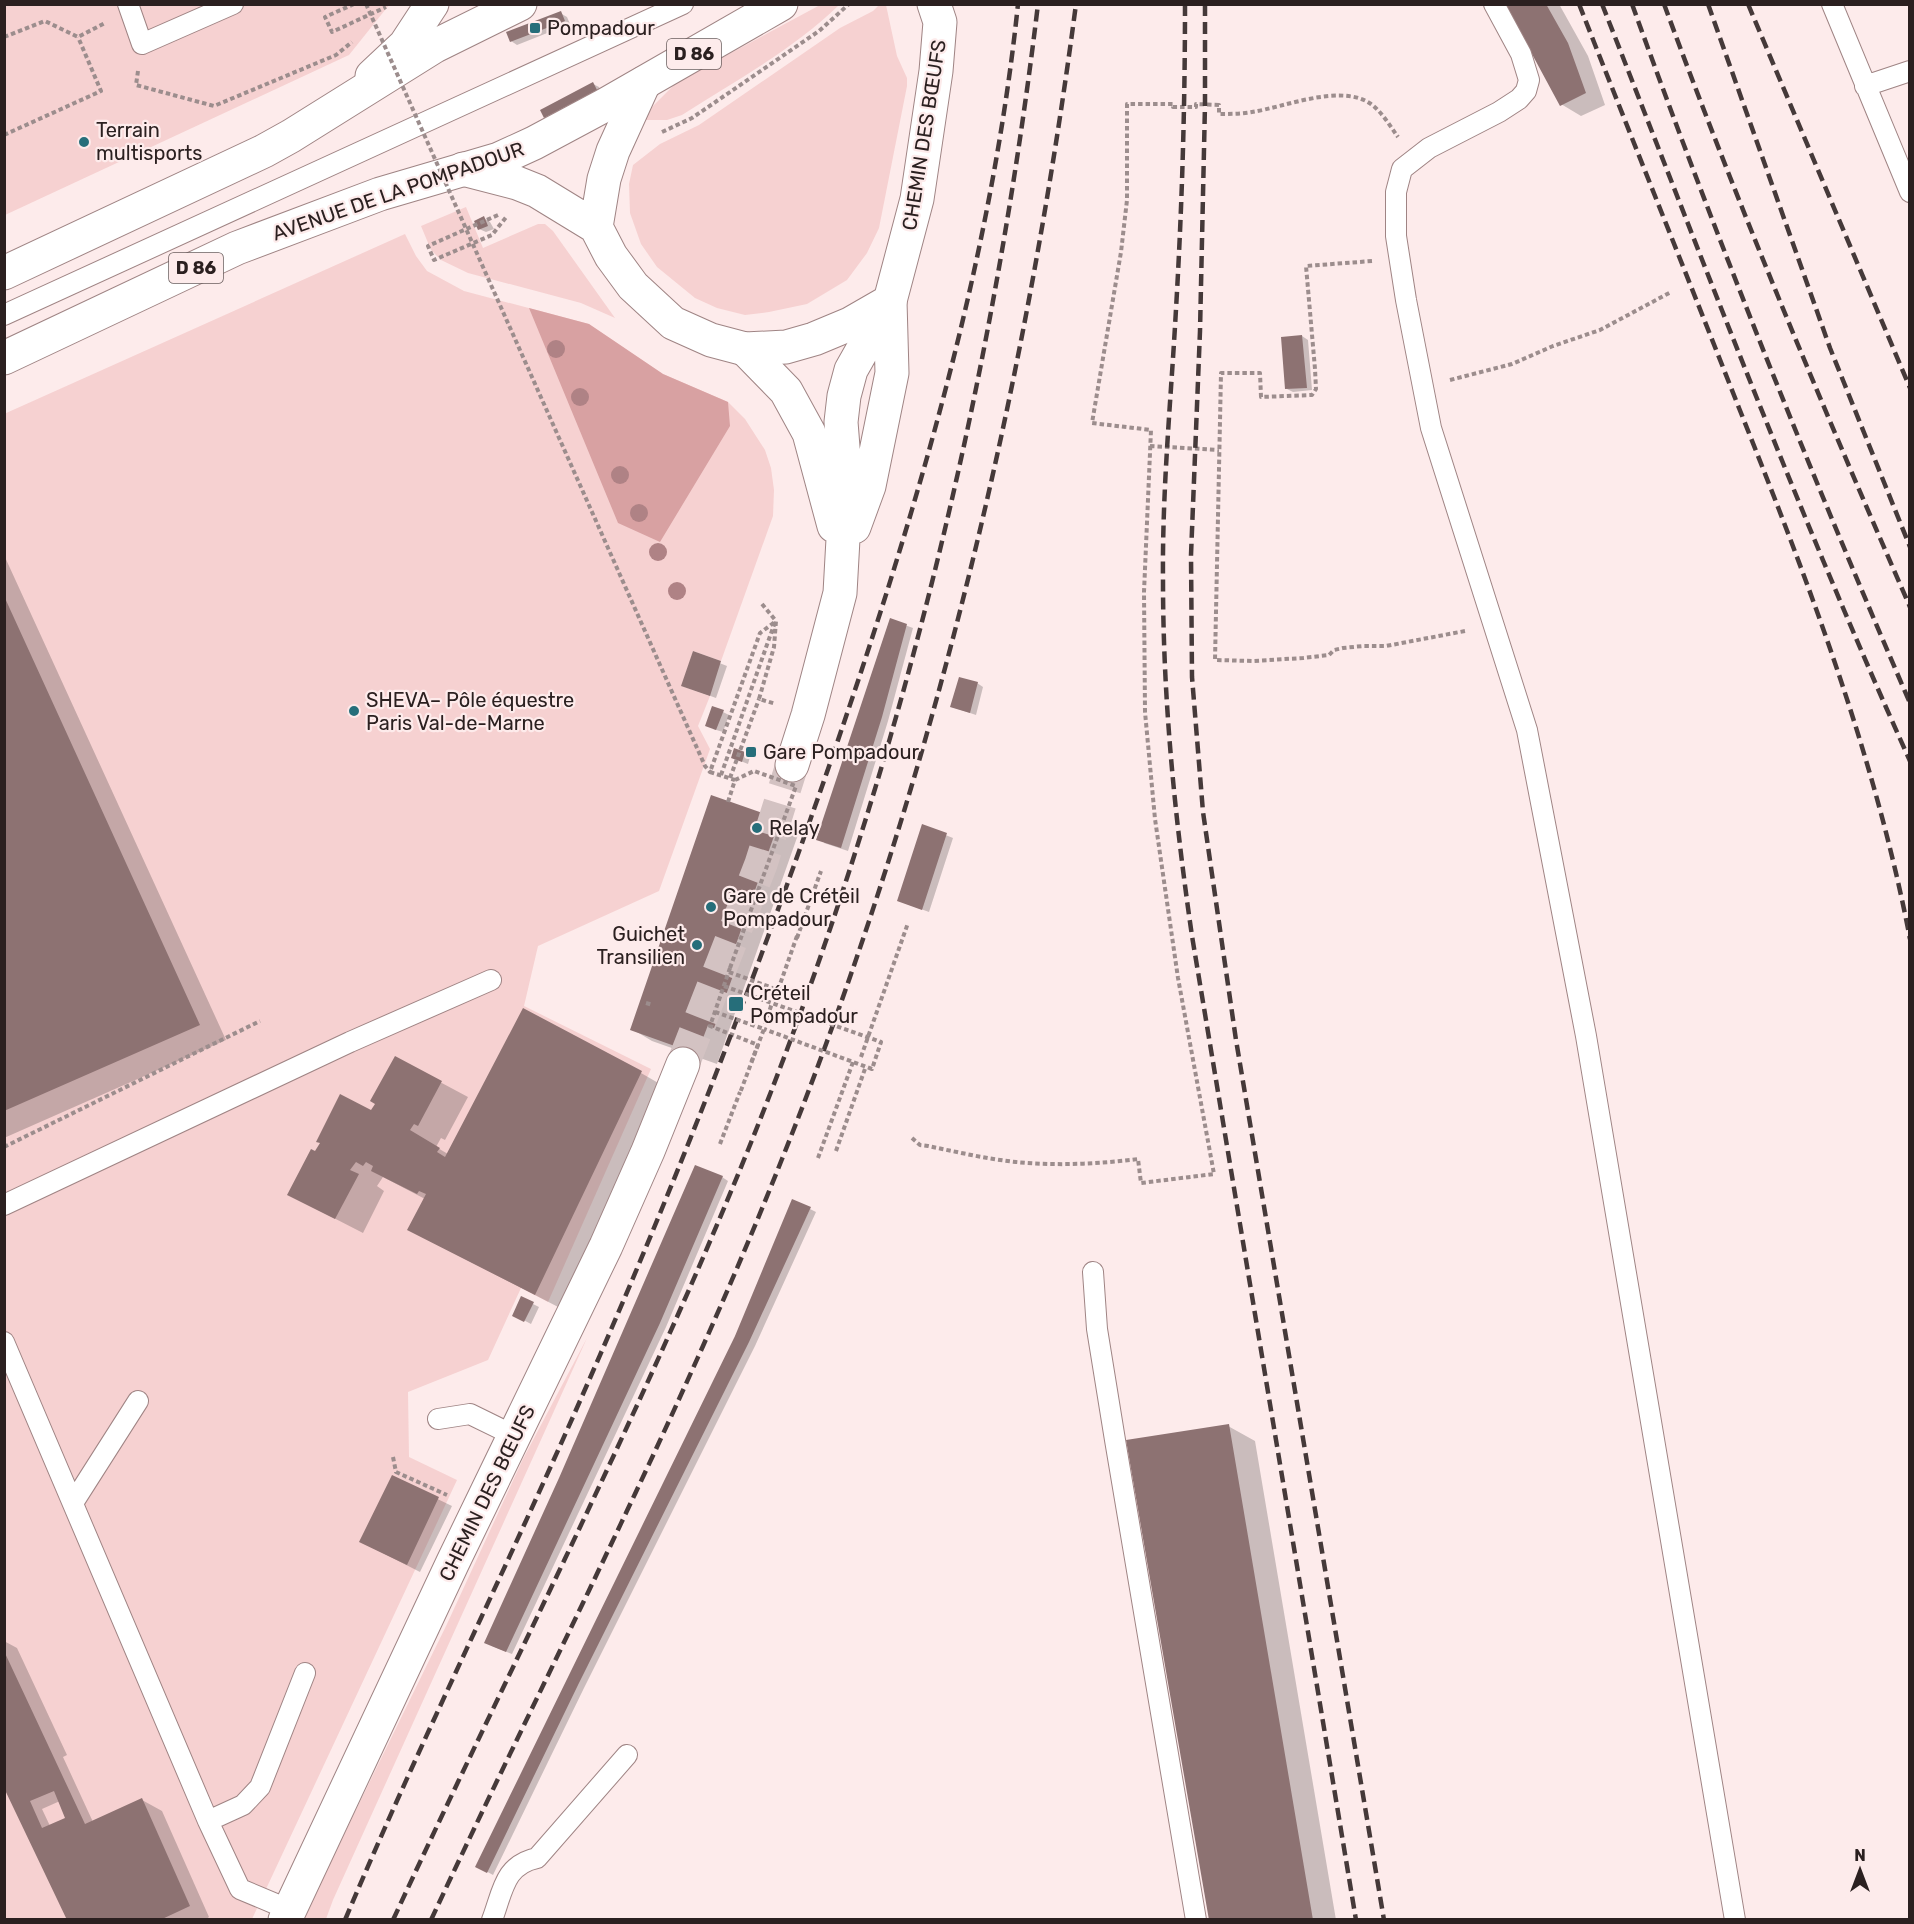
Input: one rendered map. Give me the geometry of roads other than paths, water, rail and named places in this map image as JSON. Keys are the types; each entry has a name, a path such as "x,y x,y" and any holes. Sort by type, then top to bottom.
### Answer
{"street":[{"path":"344,102 405,45 432,4"},
{"path":"4,273 264,151 435,46 520,4"},
{"name":"AVENUE DE LA POMPADOUR","path":"4,358 237,248 370,197 499,159 534,143 644,83 754,15 781,4"},
{"name":"CHEMIN DES BŒUFS","path":"792,765 808,715 840,593 842,557 869,486 892,373 890,301 917,199 940,39 940,22 934,4"},
{"path":"463,169 537,190 596,227 604,179 613,150 644,83"},
{"name":"CHEMIN DES BŒUFS","path":"596,227 611,256 633,286 673,323 711,340 745,350 786,347 814,339 850,324 890,301"},
{"name":"CHEMIN DES BŒUFS","path":"745,350 786,391 809,433 842,557"},
{"name":"CHEMIN DES BŒUFS","path":"287,1915 606,1246 683,1064"}],"lane":[{"path":"129,8 142,44 233,4"},
{"name":"AVENUE DE LA POMPADOUR","path":"4,315 683,4"},
{"path":"1494,4 1521,54 1529,80 1526,91 1519,99 1498,112 1428,148 1402,169 1396,192 1396,227 1400,260 1431,428 1527,730 1586,1036 1735,1920"},
{"path":"1833,5 1864,86 1910,192"},
{"path":"1864,86 1910,71"},
{"path":"4,1205 350,1042 491,980"},
{"path":"1093,1272 1097,1329 1196,1920"},
{"path":"4,1341 208,1821 240,1889 287,1915"},
{"path":"73,1503 138,1401"},
{"path":"438,1419 470,1414 514,1436"},
{"path":"208,1821 243,1806 261,1787 305,1673"},
{"path":"492,1920 509,1874 517,1865 537,1858 627,1755"}],"tunnel":[{"path":"683,1064 761,864 792,765"}],"railway":[{"path":"345,1920 560,1446 627,1292 732,1032 828,769 885,598 956,347 993,176 1018,4"},
{"path":"393,1920 665,1345 748,1150 801,1012 849,871 892,730 931,587 965,443 994,297 1018,151 1038,4"},
{"path":"431,1920 657,1447 742,1256 782,1159 835,1019 883,878 926,735 965,591 999,446 1029,300 1055,152 1076,4"},
{"path":"1185,4 1181,195 1163,547 1165,670 1171,759 1192,936 1356,1920"},
{"path":"1205,4 1200,331 1191,555 1192,677 1203,812 1236,1040 1384,1920"},
{"path":"1579,4 1765,473 1814,604 1859,736 1878,803 1910,939"},
{"path":"1602,4 1790,479 1910,761"},
{"path":"1632,4 1765,355 1910,703"},
{"path":"1664,4 1782,307 1910,607"},
{"path":"1708,4 1830,348 1910,547"},
{"path":"1748,4 1910,388"}],"place":[{"name":"Pompadour","path":"535,28"},
{"name":"Terrain multisports","path":"84,142"},
{"name":"SHEVA– Pôle équestre Paris Val-de-Marne","path":"354,711"},
{"name":"Gare Pompadour","path":"751,752"},
{"name":"Relay","path":"757,828"},
{"name":"Gare de Créteil Pompadour","path":"711,907"},
{"name":"Guichet Transilien","path":"697,945"},
{"name":"Créteil Pompadour","path":"736,1004"}]}
